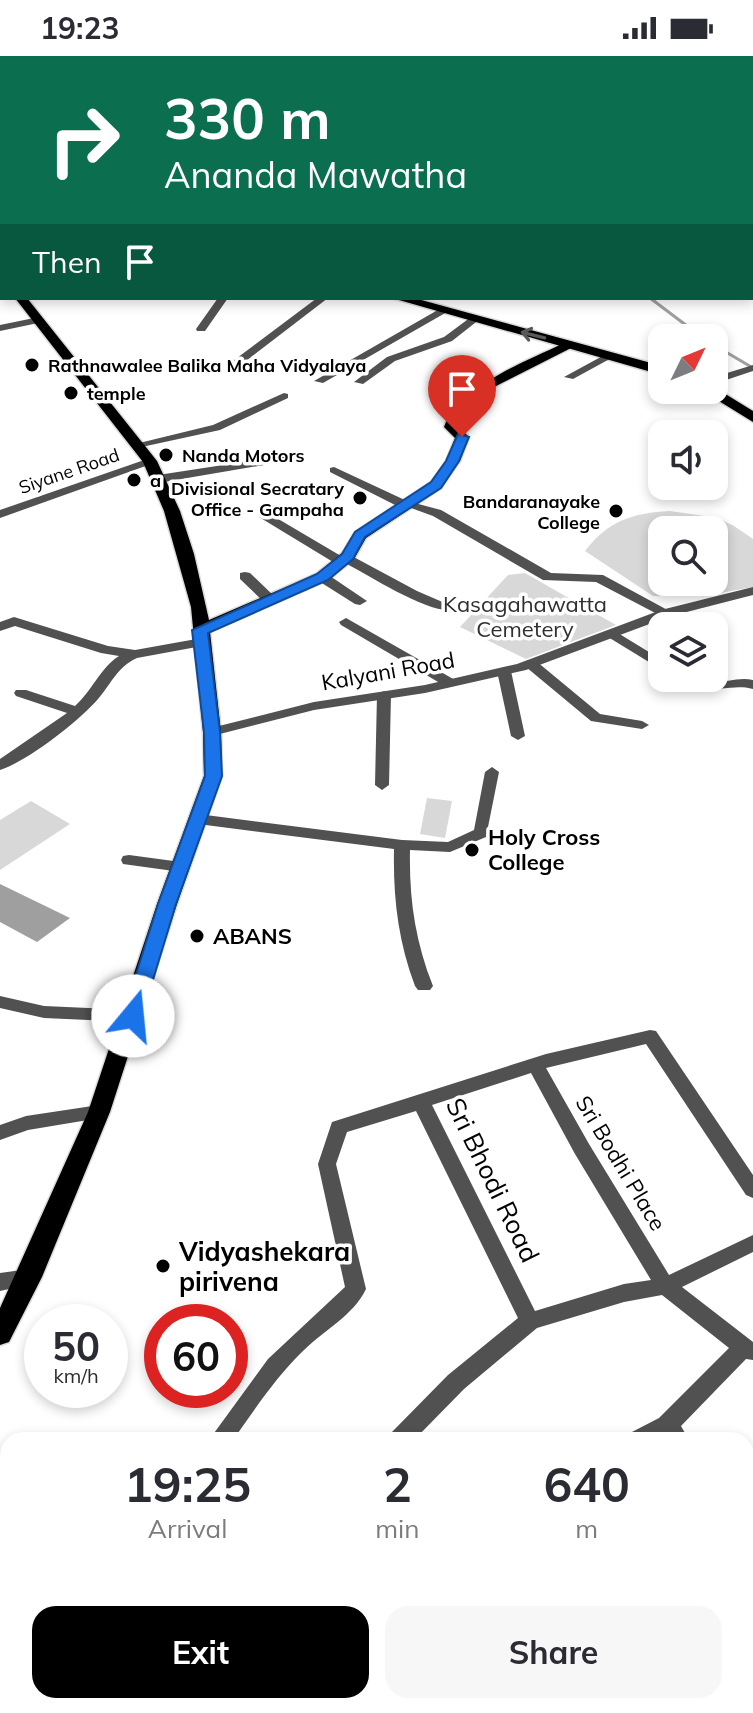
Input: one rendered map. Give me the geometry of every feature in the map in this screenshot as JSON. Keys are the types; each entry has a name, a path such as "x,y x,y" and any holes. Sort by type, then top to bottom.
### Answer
{"highway":[{"path":"406,300 648,367"},
{"path":"728,402 753,417"}],"main road":[{"path":"0,1334 29,1277 99,1112 213,776 212,732 199,607 186,554 154,470 23,300"},
{"path":"201,636 322,577 344,560 360,535 436,485 453,461 462,437 451,427 453,422 476,394 491,383 571,345"}],"street":[{"path":"201,329 222,300"},
{"path":"229,369 320,300"},
{"path":"319,381 443,310"},
{"path":"359,382 391,359 448,339 475,319"},
{"path":"0,328 39,320"},
{"path":"569,377 612,355"},
{"path":"728,376 753,368"},
{"path":"137,445 216,428 284,396"},
{"name":"Siyane Road","path":"2,511 154,470 283,459"},
{"path":"334,470 408,505 437,513 548,577 598,578 664,612"},
{"path":"263,514 344,560 412,594 447,607"},
{"path":"245,576 270,600"},
{"path":"322,577 360,601"},
{"name":"Kalyani Road","path":"670,612 753,591"},
{"name":"Kalyani Road","path":"212,732 314,706 504,671 648,620"},
{"path":"0,627 14,621 106,650 135,654"},
{"path":"346,622 450,683"},
{"path":"613,634 648,657"},
{"path":"0,765 36,743 97,692 108,670 117,661 201,636"},
{"path":"531,664 596,718 642,725"},
{"path":"504,671 518,736"},
{"path":"728,687 753,685"},
{"path":"21,693 75,711"},
{"path":"382,785 384,695"},
{"path":"198,819 402,845 450,847 481,833 492,772"},
{"path":"402,845 401,893 408,948 424,986"},
{"path":"129,860 181,867"},
{"path":"0,1002 44,1012 133,1016"},
{"path":"421,1102 536,1065 650,1036 753,1190"},
{"name":"Sri Bodhi Place","path":"536,1065 582,1149 665,1286"},
{"name":"Sri Bhodi Road","path":"226,1432 275,1366 299,1341 347,1302 356,1289 327,1164 339,1127 421,1102 530,1321"},
{"path":"0,1133 26,1123 99,1112"},
{"path":"407,1432 456,1382 530,1321 624,1293 665,1286 753,1243"},
{"path":"0,1282 29,1277"},
{"path":"665,1286 749,1351 673,1432"}],"green space":[{"path":"670,511 704,516 648,516 648,593 585,551 603,532 632,517"},
{"path":"728,523 753,539 753,587 728,592"},
{"name":"Kasagahawatta Cemetery","path":"525,573 616,625 526,659 460,627 508,575"},
{"path":"427,798 452,801 445,838 420,834"},
{"path":"31,801 70,824 0,870 0,820"}],"shaded area":[{"path":"0,884 70,918 37,942 0,922"}],"waterway":[{"path":"653,300 684,324"},
{"path":"728,353 753,368"}],"place":[{"name":"Rathnawalee Balika Maha Vidyalaya","path":"32,365"},
{"name":"temple","path":"71,393"},
{"name":"Nanda Motors","path":"166,455"},
{"name":"a","path":"134,480"},
{"name":"Divisional Secratary Office - Gampaha","path":"360,498"},
{"name":"Bandaranayake College","path":"616,511"},
{"name":"Holy Cross College","path":"472,850"},
{"name":"ABANS","path":"197,936"},
{"name":"Vidyashekara pirivena","path":"163,1266"}],"route":[{"path":"133,1016 167,904 213,776 212,732 200,630 322,577 348,556 360,535 436,485 453,461 462,437"}]}
